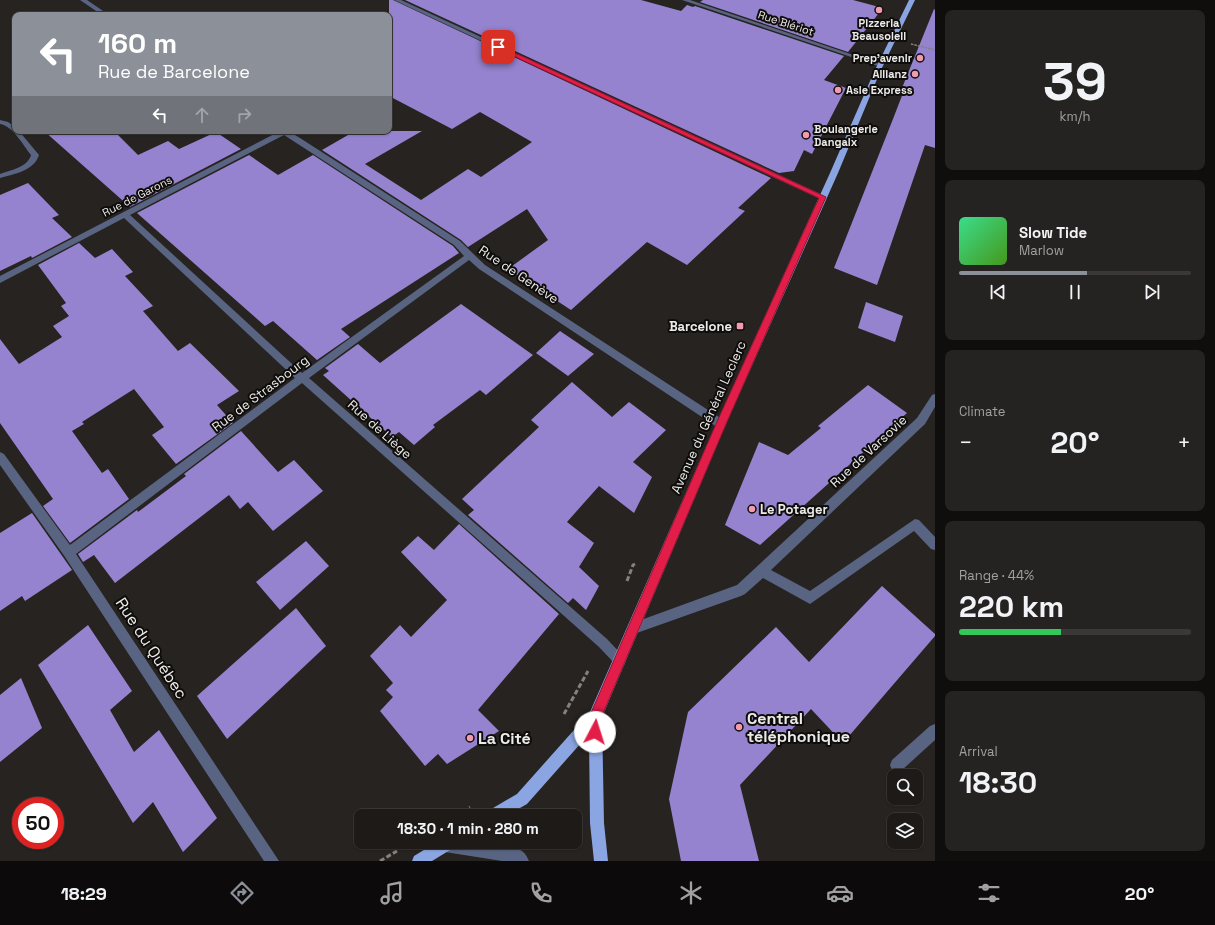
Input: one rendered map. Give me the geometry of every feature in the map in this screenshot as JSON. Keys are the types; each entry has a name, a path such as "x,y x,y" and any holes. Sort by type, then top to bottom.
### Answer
{"main road":[{"name":"Avenue du Général Leclerc","path":"505,809 522,799 595,717 721,424 823,197 880,65 912,0"},
{"path":"595,717 597,823 601,861"},
{"path":"419,861 438,849"}],"street":[{"path":"83,0 101,12"},
{"path":"397,0 823,197"},
{"name":"Rue Blériot","path":"685,0 880,65"},
{"path":"0,122 6,123 12,128"},
{"path":"0,176 31,163 35,159 35,155 18,134"},
{"name":"Rue de Garons","path":"0,280 280,134"},
{"name":"Rue de Genève","path":"288,134 298,139 457,243 482,267 721,424"},
{"name":"Rue de Liège","path":"125,214 302,378 603,643 620,661"},
{"name":"Rue de Strasbourg","path":"69,553 302,378 469,256"},
{"name":"Rue de Varsovie","path":"634,628 741,590 921,421 935,398"},
{"name":"Rue du Québec","path":"0,457 69,553 272,861"},
{"path":"762,571 810,598 914,524 935,545"},
{"path":"897,765 935,731"},
{"path":"479,849 516,856 522,861"}],"path":[{"path":"625,586 633,565 666,554"},
{"path":"562,716 603,643"},
{"path":"468,809 475,804"}],"building":[{"path":"389,0 393,0 771,178 738,208 745,211 687,265 647,242 571,310 508,269 548,240 527,209 468,247 461,240 322,150 350,134 392,134 392,131 422,131 365,164 421,200 468,169 481,177 532,142 480,112 452,129 392,98 392,12 389,12"},
{"path":"405,0 641,0 681,11 687,5 693,7 695,6 844,56 824,80 846,88 812,154 804,150 794,171 779,173"},
{"path":"703,0 853,0 883,8 848,52 700,2"},
{"path":"934,9 935,148 925,145 877,285 834,268 903,93 900,93"},
{"path":"47,134 117,134 138,155 168,141 179,149 212,134 219,134 241,149 130,207"},
{"path":"249,155 278,175 313,155 453,246 459,253 341,329 350,337 317,360 273,321 265,326 137,213"},
{"path":"28,183 59,215 52,218 72,237 32,258 31,256 0,271 0,195"},
{"path":"79,243 95,258 112,249 133,272 125,276 153,306 143,311 178,351 190,343 239,391 217,405 233,423 176,464 152,435 164,427 134,389 82,422 84,424 72,431 102,473 108,469 129,499 70,543 43,506 53,499 0,423 0,339 19,364 62,337 53,326 69,316 61,306 66,303 38,265"},
{"path":"866,302 903,316 895,342 858,328"},
{"path":"461,304 533,355 486,395 480,390 433,425 435,427 414,445 399,432 392,437 323,375 329,371 325,368 358,344 380,363"},
{"path":"560,331 594,354 568,376 536,353"},
{"path":"572,382 612,417 629,402 666,430 633,462 652,477 634,513 599,486 567,522 594,543 579,567 599,586 586,610 573,598 568,603 468,515 474,510 462,499 539,427 531,420"},
{"path":"868,385 907,413 760,545 725,525 759,442 788,455 821,428 818,426"},
{"path":"241,431 278,472 294,460 323,491 273,531 248,502 240,509 229,495 115,583 94,555 83,562 78,554 186,476 184,474"},
{"path":"32,513 72,570 25,601 22,596 0,611 0,533"},
{"path":"459,524 559,614 478,710 499,731 447,764 438,754 425,766 380,711 393,697 386,690 393,683 370,656 400,625 411,637 447,600 401,552 418,536 434,550"},
{"path":"306,541 329,566 280,610 256,582"},
{"name":"Central téléphonique","path":"882,586 935,634 935,636 843,743 811,709 740,785 759,861 681,861 669,799 688,712 776,627 809,662"},
{"path":"296,608 326,646 227,739 197,696"},
{"path":"88,625 132,691 110,710 134,752 159,730 217,818 183,852 153,802 133,823 38,665"},
{"path":"21,678 42,728 0,762 0,695"}],"place":[{"name":"Pizzeria Beausoleil","path":"879,10"},
{"name":"Prep'avenir","path":"920,58"},
{"name":"Allianz","path":"915,74"},
{"name":"Asie Express","path":"838,90"},
{"name":"Boulangerie Dangaix","path":"806,135"},
{"name":"Barcelone","path":"740,326"},
{"name":"Le Potager","path":"752,509"},
{"name":"Central téléphonique","path":"739,727"},
{"name":"La Cité","path":"470,738"}],"route":[{"path":"498,47 823,197 721,424 595,717 595,732"}]}
